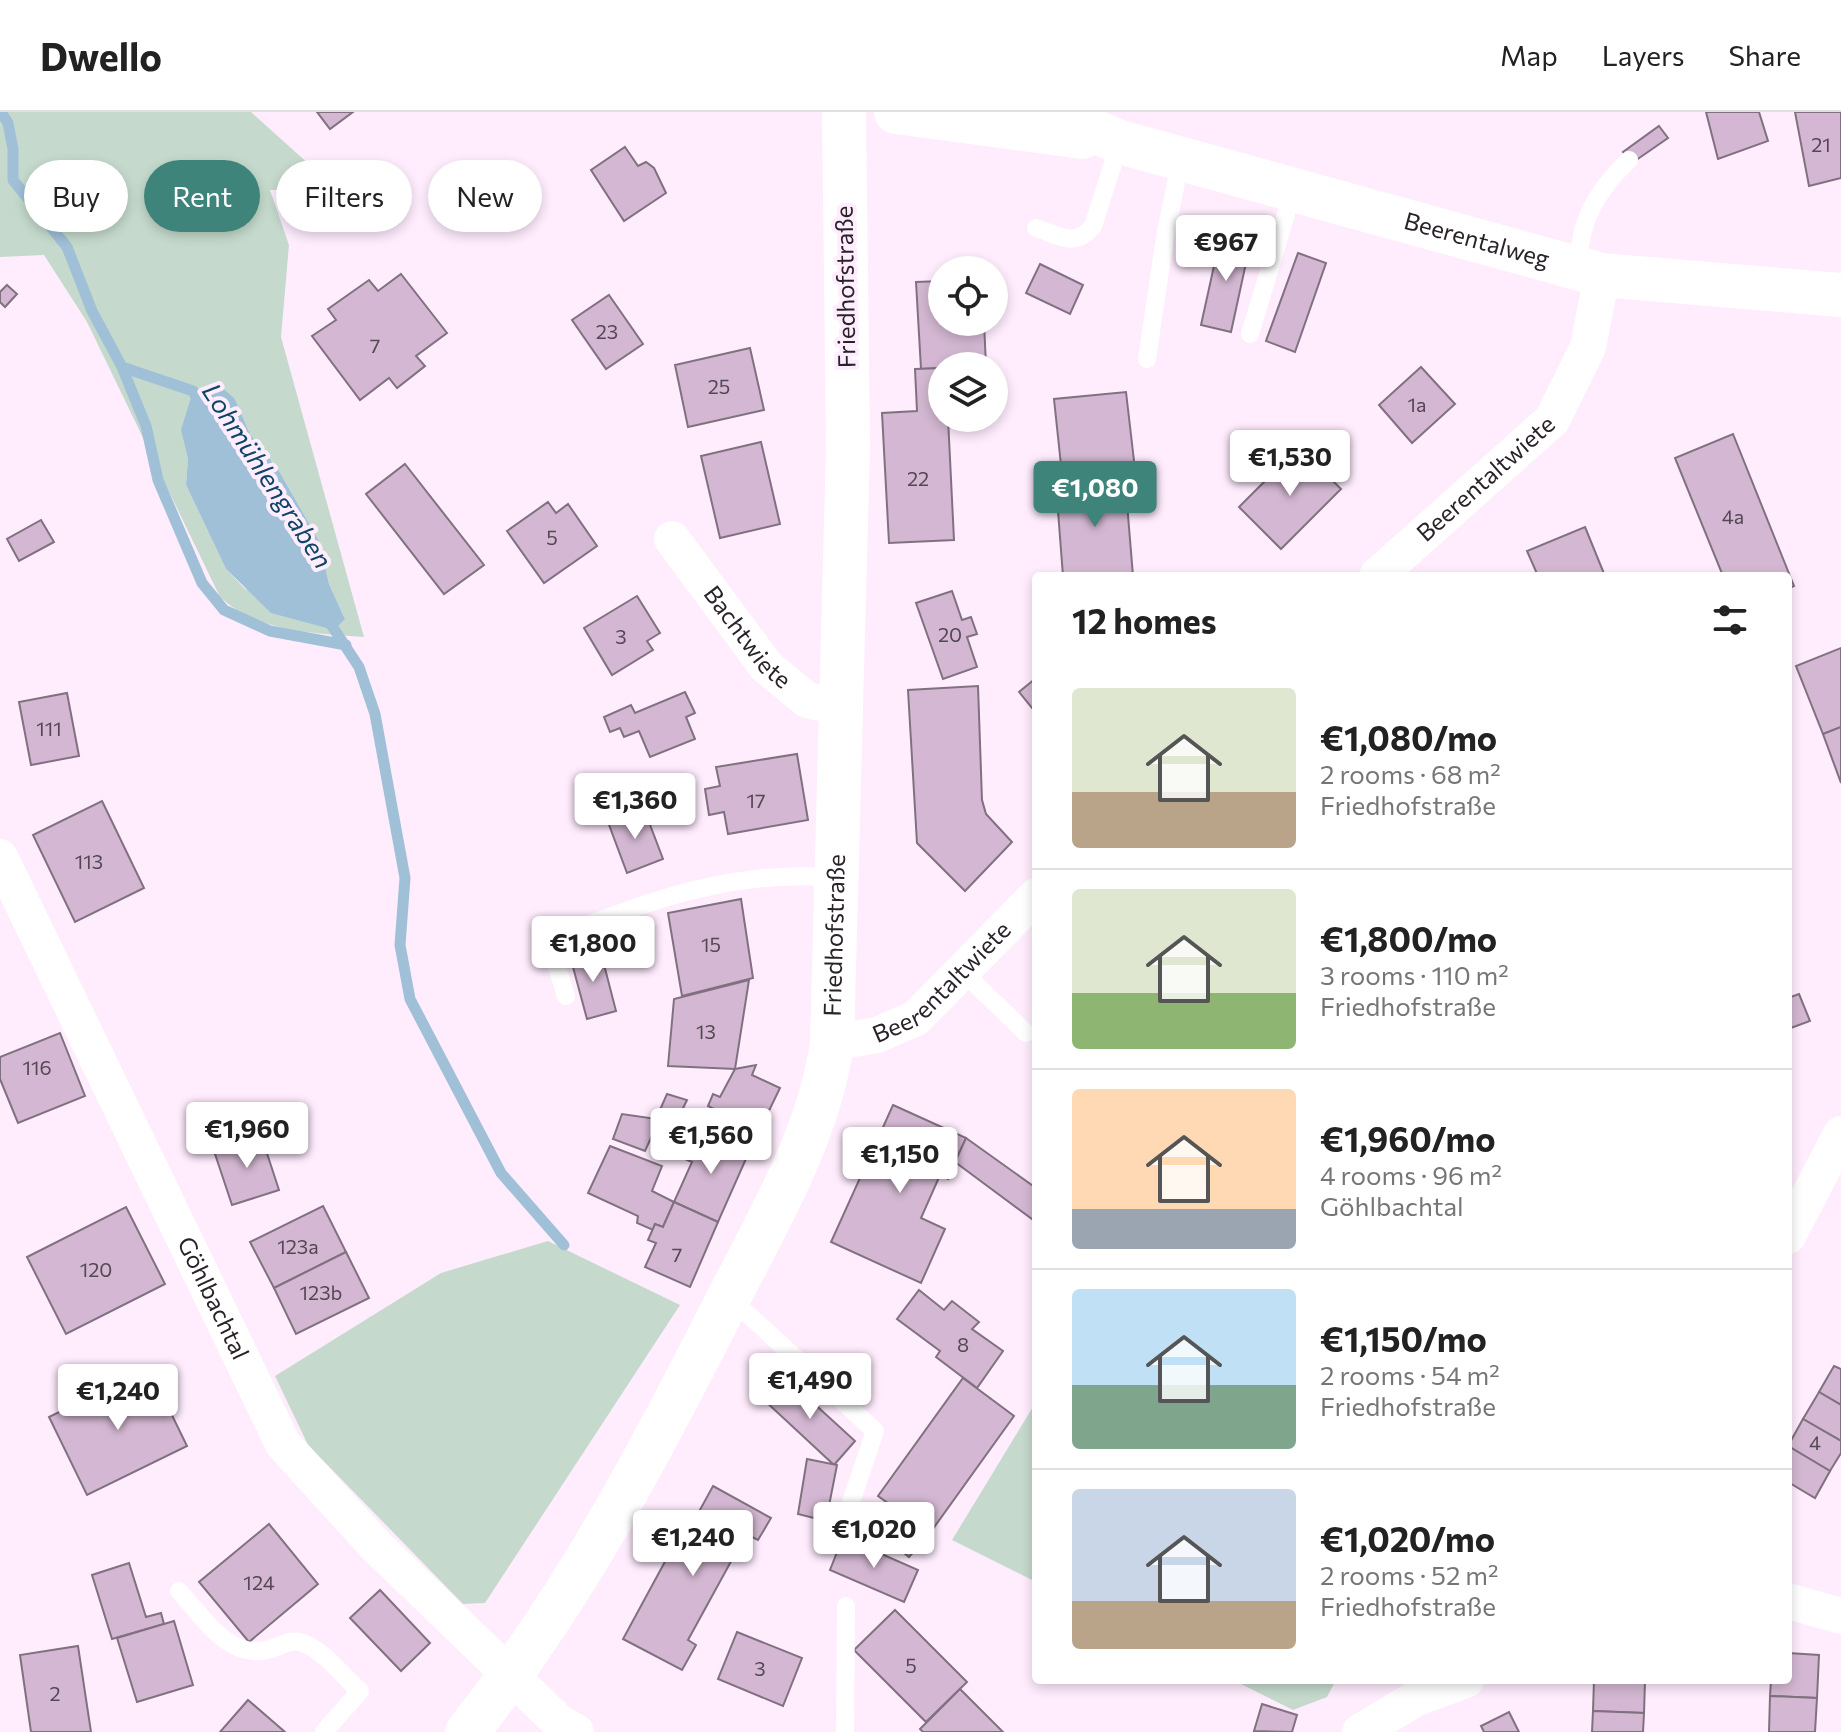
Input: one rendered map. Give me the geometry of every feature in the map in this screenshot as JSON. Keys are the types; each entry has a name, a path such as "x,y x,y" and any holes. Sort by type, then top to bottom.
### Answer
{"street":[{"name":"Friedhofstraße","path":"467,1732 511,1677 604,1532 729,1297 822,1097 832,1043 843,708 848,447 844,112"},
{"name":"Beerentalweg","path":"896,112 1120,142 1591,272 1841,295"},
{"name":"Beerentalweg","path":"1048,112 1120,142"},
{"name":"Beerentaltwiete","path":"1381,572 1552,420 1588,347 1591,272"},
{"name":"Bachtwiete","path":"672,539 766,666 807,700 843,708"},
{"name":"Göhlbachtal","path":"0,857 283,1444 376,1546 455,1624 561,1724 576,1732"},
{"name":"Beerentaltwiete","path":"832,1043 896,1030 916,1018 1032,900"},
{"path":"1792,1228 1841,1134"},
{"path":"1792,1602 1841,1616"},
{"path":"1360,1732 1415,1699 1455,1684"}],"lane":[{"path":"1036,228 1074,240 1084,238 1093,226 1120,142"},
{"path":"1147,359 1165,237 1181,158"},
{"path":"1591,272 1582,224 1596,198 1629,160"},
{"path":"1250,334 1293,191"},
{"path":"566,996 549,941 711,884 772,875 837,878"},
{"path":"960,975 1026,1033"},
{"path":"729,1297 875,1431 851,1502"},
{"path":"179,1591 225,1641 247,1652 299,1641 308,1645 360,1691 324,1732"},
{"path":"845,1732 846,1606"}],"green space":[{"path":"0,112 251,112 304,160 276,160 276,190 270,190 276,207 276,232 285,232 289,245 281,337 364,637 307,632 269,624 235,609 220,597 87,322 44,255 0,257","holes":["235,399 250,434 279,471 319,541 329,584 345,619 245,589 226,569 186,485 188,458"]},
{"path":"548,1241 680,1305 485,1603 463,1604 308,1445 275,1376 441,1273"},
{"path":"1032,1409 1032,1580 952,1540"},
{"path":"1241,1684 1334,1684 1327,1697 1293,1710"}],"water":[{"path":"219,385 235,399 250,434 279,471 319,541 329,584 345,619 334,630 271,613 226,569 186,485 188,458 181,430 193,391"}],"building":[{"path":"317,112 353,112 330,129"},
{"path":"1706,112 1759,112 1768,141 1718,159"},
{"path":"1795,112 1841,112 1841,178 1809,186"},
{"path":"1659,126 1668,138 1632,163 1623,152"},
{"path":"625,147 638,166 646,162 654,168 666,193 624,221 591,170"},
{"path":"1221,234 1251,240 1231,332 1201,325"},
{"path":"1298,253 1326,263 1295,352 1266,341"},
{"path":"1040,264 1083,285 1070,314 1026,293"},
{"path":"401,274 447,333 416,356 425,366 397,388 389,378 360,400 312,336 336,320 328,309 369,280 378,291"},
{"path":"916,282 928,282 928,336 985,336 985,352 928,352 928,369 921,369"},
{"path":"7,285 17,294 5,307 0,302 0,292"},
{"path":"609,295 643,344 606,369 572,320"},
{"path":"750,348 764,410 688,427 675,365"},
{"path":"1421,367 1455,404 1412,443 1379,405"},
{"path":"915,369 928,369 928,432 949,432 954,540 889,543 882,413 917,411"},
{"path":"1126,392 1136,478 1063,484 1054,399"},
{"path":"1733,434 1788,572 1721,572 1675,458"},
{"path":"761,442 780,524 720,538 701,456"},
{"path":"1299,447 1341,489 1281,549 1239,507"},
{"path":"405,464 484,565 444,594 366,494"},
{"path":"1125,479 1133,572 1063,572 1056,485"},
{"path":"548,502 556,513 568,504 597,546 544,583 507,531"},
{"path":"41,520 54,542 19,561 7,539"},
{"path":"1585,527 1603,572 1536,572 1527,551"},
{"path":"952,591 962,620 971,617 977,634 967,637 977,667 943,679 916,603"},
{"path":"637,596 660,633 647,641 653,650 612,675 584,628"},
{"path":"1841,648 1841,727 1823,734 1796,666"},
{"path":"1032,681 1032,708 1019,692"},
{"path":"978,686 982,800 986,814 1012,842 965,891 917,843 908,690"},
{"path":"685,692 695,713 686,717 695,739 650,757 639,731 624,737 620,728 610,732 604,717 631,705 635,713"},
{"path":"67,693 79,756 31,765 19,702"},
{"path":"1841,727 1841,783 1823,734"},
{"path":"797,754 808,820 728,834 724,812 709,815 705,789 720,786 716,767"},
{"path":"102,801 144,888 75,922 33,835"},
{"path":"644,809 663,859 627,873 608,822"},
{"path":"741,899 753,978 682,996 668,913"},
{"path":"600,949 616,1011 587,1019 570,956"},
{"path":"749,980 735,1069 668,1066 674,999"},
{"path":"1799,994 1810,1021 1792,1028 1792,997"},
{"path":"60,1033 85,1096 18,1123 0,1079 0,1057"},
{"path":"756,1065 752,1075 780,1088 749,1152 704,1133 714,1109 708,1106 713,1094 720,1097 735,1069"},
{"path":"667,1094 687,1100 670,1135 655,1129 645,1151 613,1139 622,1114 656,1119"},
{"path":"893,1105 966,1138 948,1179 940,1175 921,1218 945,1229 921,1283 831,1242"},
{"path":"704,1133 749,1152 718,1222 674,1202 692,1162 685,1159 692,1142 699,1145"},
{"path":"261,1135 279,1190 232,1205 214,1151"},
{"path":"966,1138 1032,1185 1032,1219 955,1162"},
{"path":"610,1146 662,1166 652,1191 674,1202 663,1227 655,1224 653,1230 637,1223 638,1216 588,1193"},
{"path":"674,1202 718,1222 690,1287 645,1267 656,1243 648,1240 655,1224 663,1227"},
{"path":"323,1206 346,1252 274,1288 250,1242"},
{"path":"126,1207 165,1284 66,1334 27,1257"},
{"path":"346,1252 369,1298 296,1334 274,1288"},
{"path":"919,1290 944,1310 952,1301 979,1322 972,1329 1003,1351 977,1388 936,1357 940,1351 897,1319"},
{"path":"1834,1366 1841,1369 1841,1405 1819,1392"},
{"path":"149,1368 187,1446 87,1495 49,1417"},
{"path":"785,1377 855,1441 834,1465 764,1400"},
{"path":"963,1378 1014,1416 930,1533 878,1496"},
{"path":"1819,1392 1841,1405 1841,1441 1803,1419"},
{"path":"1803,1419 1841,1441 1841,1453 1830,1471 1792,1448 1792,1439"},
{"path":"1792,1448 1830,1471 1815,1498 1792,1484"},
{"path":"807,1459 837,1465 826,1521 798,1514"},
{"path":"713,1486 771,1518 758,1540 746,1534 688,1640 696,1645 682,1670 623,1639 667,1558 672,1561"},
{"path":"906,1515 930,1533 909,1557 887,1539"},
{"path":"269,1524 318,1584 249,1642 199,1582"},
{"path":"843,1537 918,1570 904,1602 830,1570"},
{"path":"129,1563 146,1617 161,1613 164,1624 112,1639 92,1575"},
{"path":"380,1590 430,1643 401,1671 350,1618"},
{"path":"895,1610 967,1682 926,1722 854,1650"},
{"path":"174,1621 193,1685 137,1702 117,1638"},
{"path":"737,1632 802,1658 783,1706 718,1679"},
{"path":"78,1646 91,1732 31,1732 20,1655"},
{"path":"1792,1653 1819,1655 1817,1698 1770,1696 1771,1684 1792,1684"},
{"path":"1594,1684 1645,1684 1644,1713 1593,1711"},
{"path":"960,1689 1003,1732 923,1732 920,1729"},
{"path":"1770,1696 1817,1698 1815,1732 1769,1732"},
{"path":"248,1700 285,1732 220,1732"},
{"path":"1262,1704 1297,1715 1292,1732 1254,1731"},
{"path":"1593,1711 1644,1713 1643,1732 1592,1732"},
{"path":"1509,1712 1519,1732 1484,1732 1481,1726"}],"waterway":[{"name":"Lohmühlengraben","path":"1,112 8,123 13,149 13,180 67,247 92,311 122,367 193,391 199,402"},
{"name":"Lohmühlengraben","path":"122,367 146,426 158,480 202,583 224,610 270,631 346,645"},
{"name":"Lohmühlengraben","path":"328,620 359,667 375,714 405,878 400,945 410,999 501,1173 564,1245"}]}
